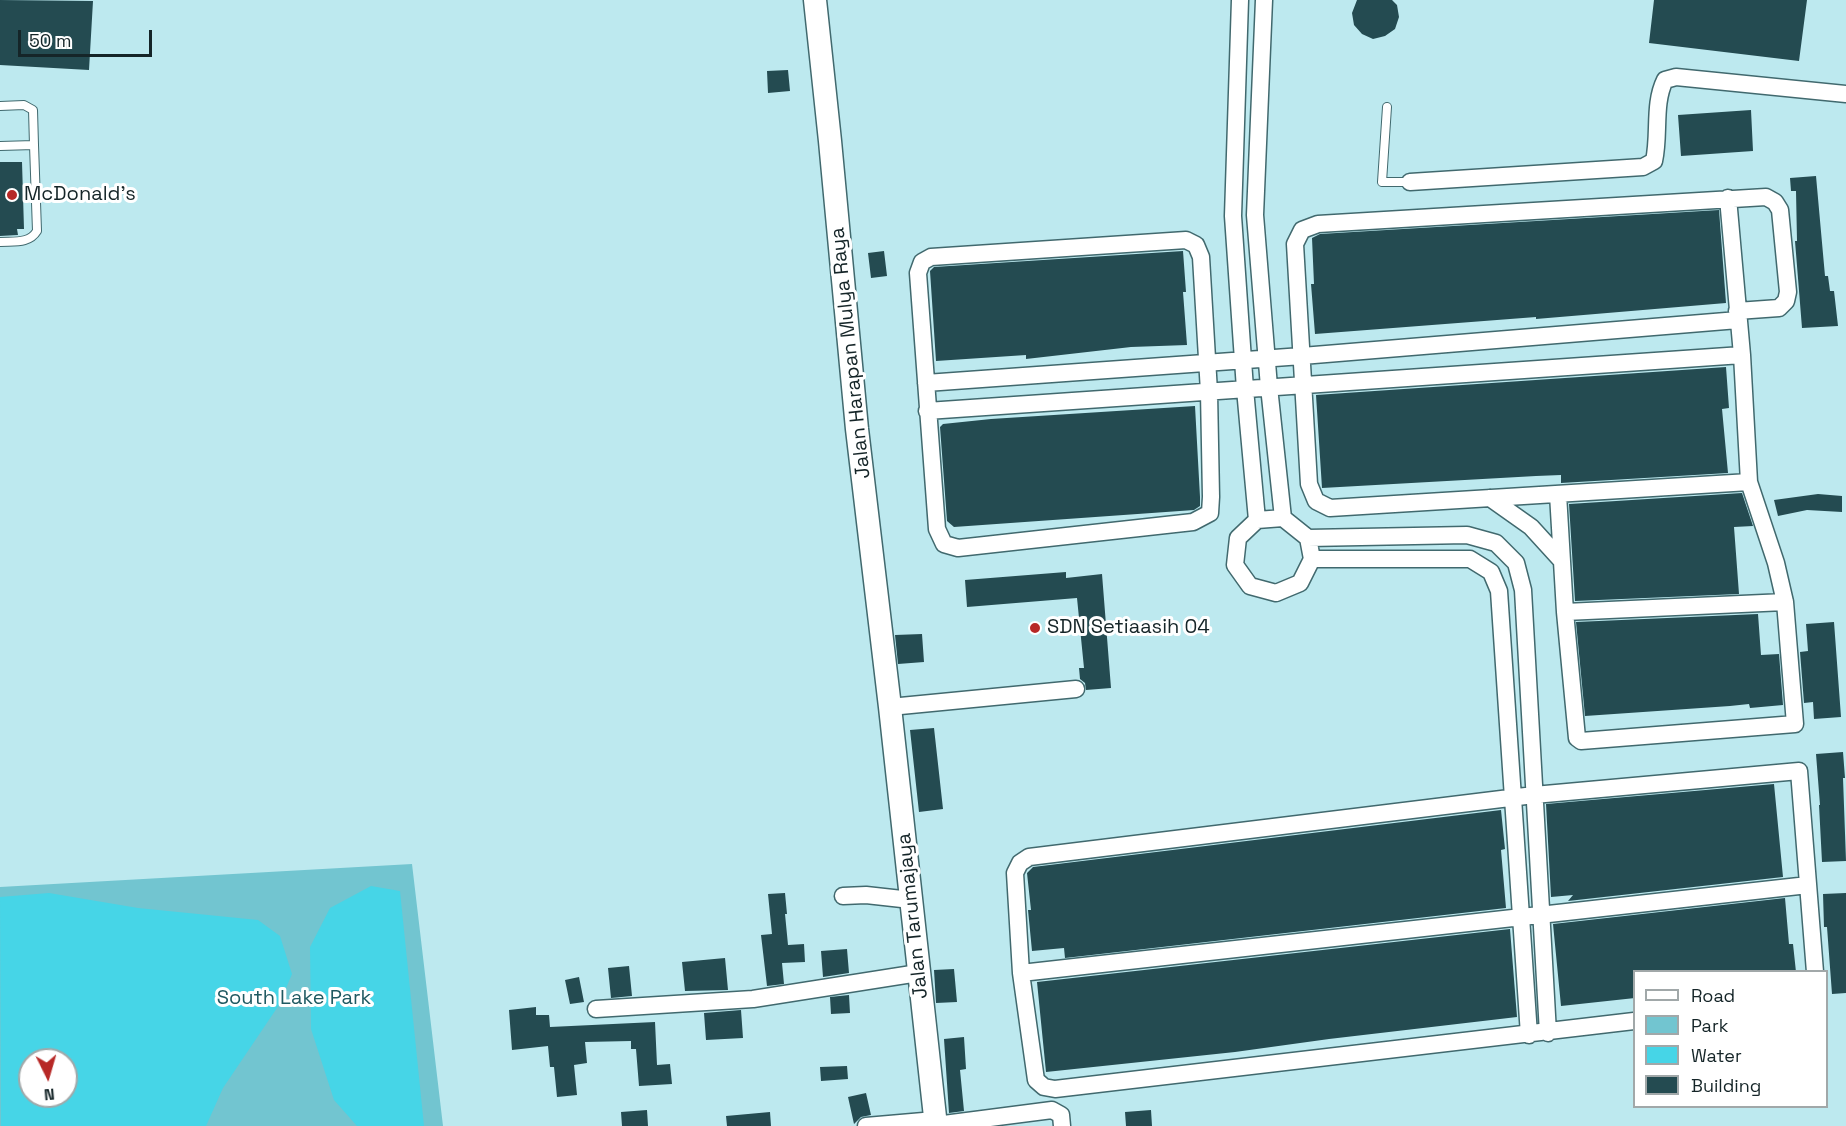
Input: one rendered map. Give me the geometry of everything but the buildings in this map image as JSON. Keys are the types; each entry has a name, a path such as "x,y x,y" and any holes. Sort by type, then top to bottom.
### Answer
{"street":[{"name":"Jalan Harapan Mulya Raya","path":"815,0 832,152 857,429 890,707"},
{"path":"1240,0 1233,216 1257,520"},
{"path":"1264,0 1255,214 1266,359 1283,518"},
{"path":"1410,182 1643,167 1654,161 1658,144 1659,92 1665,80 1676,77 1846,94"},
{"path":"926,383 1302,356 1738,316 1779,308 1786,301 1788,292 1780,210 1775,202 1766,196 1318,224 1302,230 1295,244 1302,356 1304,385 1310,484 1316,501 1330,508 1749,482"},
{"path":"1558,494 1565,612 1577,738 1581,741 1795,724 1785,602 1776,563 1749,482 1742,355 1728,198"},
{"path":"1233,216 1255,214"},
{"path":"1186,240 1196,245 1200,257 1207,363 1210,513 1193,522 958,548 944,544 937,529 927,411 918,273 922,262 931,256 1186,240"},
{"path":"927,411 1742,355"},
{"path":"1490,498 1531,527 1562,561"},
{"path":"1308,538 1312,559 1300,583 1276,593 1250,586 1236,565 1238,538 1257,520 1283,518 1308,538 1467,535 1496,543 1516,563 1523,590 1548,1033"},
{"path":"1312,559 1470,559 1491,572 1499,591 1529,1035"},
{"path":"1565,612 1785,602"},
{"path":"890,707 1076,689"},
{"name":"Jalan Tarumajaya","path":"890,707 902,899 915,972 931,1123"},
{"path":"1633,1021 1055,1089 1044,1087 1036,1080 1021,974 1015,873 1020,863 1029,857 1534,795 1799,771 1815,970"},
{"path":"1021,974 1808,885"},
{"path":"843,896 902,899"},
{"path":"596,1009 753,999 915,972"},
{"path":"866,1126 931,1123 1053,1110 1061,1114 1062,1126"}],"lane":[{"path":"0,106 24,105 33,110 37,231 33,237 26,240 0,242"},
{"path":"1387,107 1382,182 1410,182"},
{"path":"0,146 34,145"}],"green space":[{"name":"South Lake Park","path":"412,864 443,1126 0,1126 0,887"}],"water":[{"path":"371,886 400,891 424,1126 357,1126 334,1100 311,1029 310,947 330,908"},
{"path":"49,893 138,908 258,920 280,936 292,974 279,1005 223,1088 206,1126 1,1126 0,897"}],"place":[{"name":"McDonald's","path":"12,195"},
{"name":"SDN Setiaasih 04","path":"1035,628"}]}
